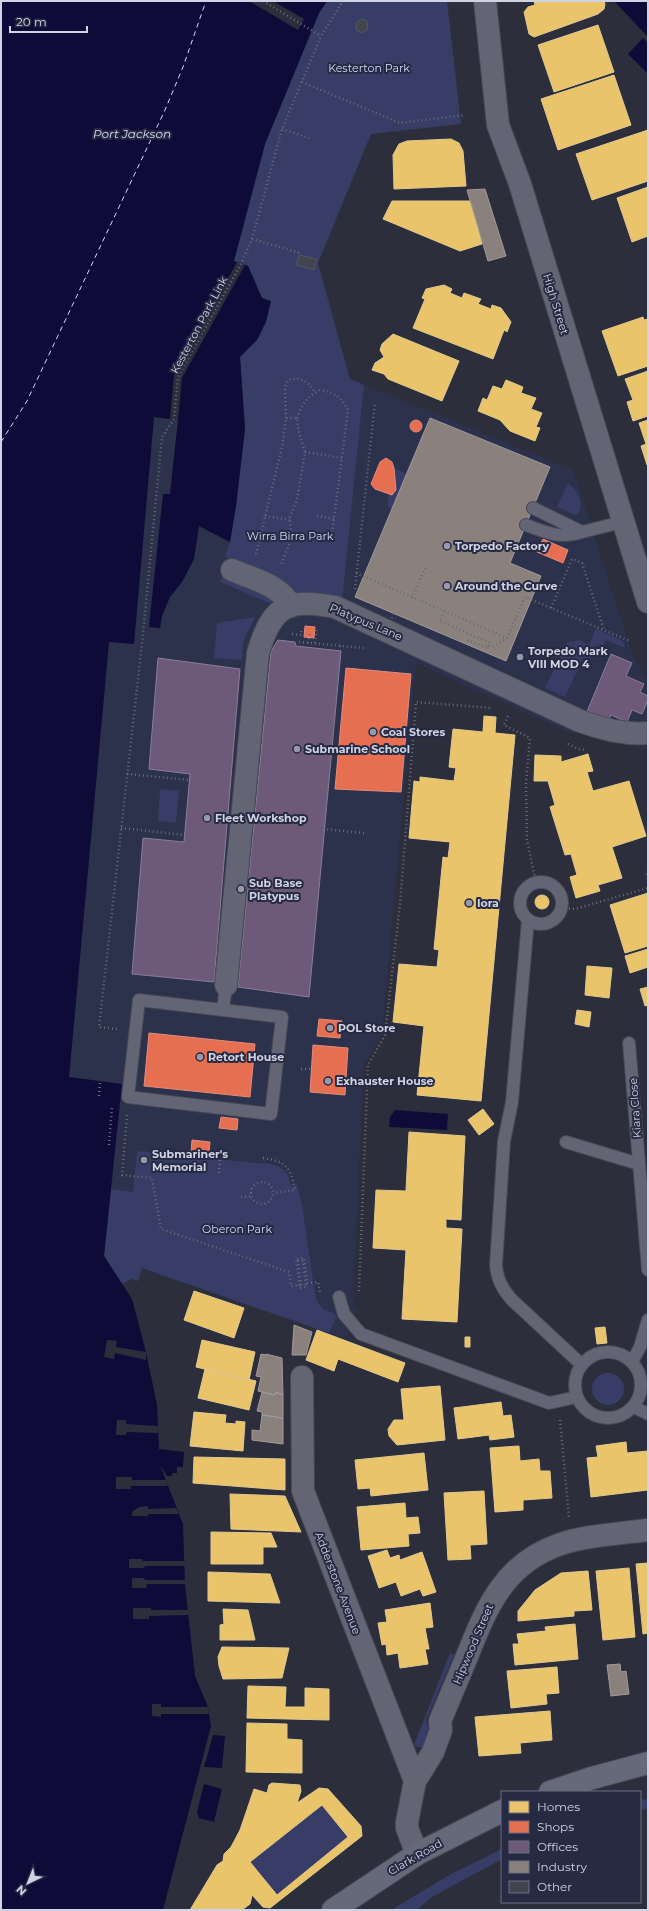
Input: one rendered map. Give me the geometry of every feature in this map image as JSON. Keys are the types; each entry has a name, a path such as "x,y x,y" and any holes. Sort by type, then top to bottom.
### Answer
{"main road":[{"path":"553,1791 592,1778 648,1763"},
{"name":"Clark Road","path":"333,1910 417,1854 501,1812"}],"street":[{"name":"High Street","path":"484,1 498,125 520,184 622,522 648,602"},
{"path":"232,570 278,590 291,606"},
{"name":"Platypus Lane","path":"226,985 258,653 264,634 272,619 284,609 301,602 335,607 580,721 605,730 634,734 648,733"},
{"name":"Adderstone Avenue","path":"302,1377 302,1491 415,1781"},
{"name":"Hipwood Street","path":"417,1854 407,1828 415,1781 433,1752 441,1730 440,1721 486,1611 498,1590 509,1578 539,1554 557,1546 600,1536 648,1530"}],"lane":[{"path":"533,508 582,532"},
{"path":"526,525 550,534 563,536 622,522"},
{"path":"543,882 556,888 562,900 561,908 554,920 548,923 534,923 528,920 521,909 521,896 524,890 536,883 543,882"},
{"path":"528,920 512,1102 504,1141 496,1277 502,1288 511,1299 582,1365"},
{"path":"223,1010 226,985"},
{"path":"139,1000 282,1017 271,1114 128,1097 136,1031 139,1000"},
{"name":"Kiara Close","path":"630,1042 648,1270"},
{"path":"566,1142 639,1164"},
{"path":"339,1297 344,1314 362,1334 549,1403 577,1397"},
{"path":"632,1362 640,1347 648,1320"},
{"path":"612,1352 623,1356 632,1362 638,1370 642,1384 639,1398 634,1407 618,1418 608,1419 589,1413 577,1397 575,1386 576,1375 582,1365 596,1355 612,1352"},
{"path":"634,1407 648,1414"}],"path":[{"path":"263,1 321,36"},
{"name":"Kesterton Park Link","path":"127,774 142,644 162,437 174,419 178,377 241,264 252,239 282,129 321,36 343,1"},
{"path":"302,82 400,123 464,115"},
{"path":"282,129 312,139"},
{"path":"252,239 300,253"},
{"path":"255,557 282,447 286,418 285,388 288,380 295,378 302,379 308,383 315,393"},
{"path":"280,567 291,539 290,520 292,509 297,500 305,452 299,433 297,418 306,400 320,390 336,395 348,410 331,541"},
{"path":"361,594 354,591 376,402"},
{"path":"286,418 297,418"},
{"path":"305,452 342,458"},
{"path":"265,516 290,520"},
{"path":"317,516 334,519"},
{"path":"551,608 572,559 582,564 604,630"},
{"path":"412,598 426,566"},
{"path":"356,573 507,638"},
{"path":"467,639 488,648 489,646 492,647 507,638 525,598 630,641"},
{"path":"444,611 440,621 490,643 489,646"},
{"path":"382,640 394,613"},
{"path":"308,643 310,632"},
{"path":"299,642 347,647"},
{"path":"340,646 323,829 364,832"},
{"path":"358,1295 368,1065 385,1035 400,904 416,702 490,708 496,710"},
{"path":"502,713 515,719"},
{"path":"508,716 504,725 530,738 526,783 527,840 536,883"},
{"path":"564,743 578,749 585,750 590,748"},
{"path":"136,1031 99,1027 127,774 190,780"},
{"path":"121,828 184,835"},
{"path":"648,872 646,872 648,878"},
{"path":"561,908 575,909 648,888"},
{"path":"301,1068 311,1070"},
{"path":"100,1081 100,1096"},
{"path":"128,1097 122,1175 152,1178 161,1229 289,1272 291,1286 301,1285 298,1261 303,1260 306,1287 300,1288 296,1260 304,1258 307,1284"},
{"path":"109,1145 112,1106"},
{"path":"263,1158 284,1165 290,1171 293,1178 296,1190 274,1192"},
{"path":"219,1173 220,1159"},
{"path":"261,1182 268,1184 274,1192 272,1200 262,1205 256,1202 252,1196 252,1189 261,1182"},
{"path":"241,1197 252,1196"},
{"path":"558,1400 570,1523"}],"shaded area":[{"name":"Sub Base Platypus","path":"350,379 573,470 635,661 648,679 648,742 577,727 572,734 416,663 382,1035 364,1064 353,1304 358,1310 346,1339 104,1256 96,1081 69,1077 109,642 134,643 154,417 178,420 170,495 163,494 149,627 160,628 162,616 170,597 182,582 194,559 199,526 230,542 245,429"}],"green space":[{"path":"327,1 447,1 461,124 371,134 318,263 350,379 364,385 343,592 342,598 323,595 293,597 269,603 220,582 230,559 225,556 230,542 236,506 245,429 240,356 257,340 271,301 262,298 248,266 234,261 265,144 319,13"},
{"path":"394,468 407,474 392,509 388,507 388,495 392,495 396,490"},
{"path":"568,483 577,492 580,500 581,505 579,513 575,515 557,507"},
{"path":"255,617 243,642 242,660 214,658 217,623"},
{"path":"596,628 623,641 625,648 606,640 603,648 597,645 591,658 583,658 565,697 545,688 567,643 579,640 589,645"},
{"path":"160,789 179,791 176,823 158,821"},
{"name":"Oberon Park","path":"137,1151 268,1164 283,1169 291,1186 297,1185 302,1205 316,1300 323,1309 337,1315 329,1333 142,1268 138,1281 131,1279 122,1284 104,1256 111,1189 133,1192"},
{"path":"605,1373 611,1373 620,1377 624,1389 620,1401 611,1405 605,1405 596,1401 592,1392 592,1386 596,1377"},
{"path":"450,1653 454,1655 426,1720 431,1732 424,1747 418,1747 414,1745"},
{"path":"648,1799 648,1809 641,1810 641,1800"},
{"path":"322,1805 348,1837 277,1895 250,1862"},
{"path":"501,1849 501,1860 432,1897 417,1910 391,1910 451,1874"}],"water":[{"name":"Port Jackson","path":"1,1 327,1 319,13 265,144 234,261 248,266 262,298 271,301 266,322 257,340 240,357 245,429 236,506 230,542 199,526 194,559 182,582 170,597 162,616 160,628 149,627 163,494 170,494 178,420 154,417 134,644 109,642 69,1077 122,1084 104,1256 132,1299 146,1352 157,1405 159,1449 184,1452 183,1467 177,1467 177,1473 172,1473 172,1476 167,1476 160,1465 183,1524 185,1584 195,1676 208,1707 211,1726 163,1910 1,1910"},
{"path":"614,1 648,1 648,37"},
{"path":"643,38 648,43 648,74 628,54"},
{"path":"395,1110 448,1114 447,1130 389,1127 390,1117"},
{"path":"213,1735 225,1736 222,1768 204,1767"},
{"path":"204,1784 222,1789 214,1822 199,1818 197,1812"}],"pier":[{"path":"249,1 273,1 304,19 298,30"},
{"path":"237,262 245,265 182,378 178,420 170,419 174,375"},
{"path":"107,1340 117,1341 116,1347 146,1352 146,1360 115,1353 114,1359 104,1357"},
{"path":"117,1420 126,1420 126,1424 158,1426 158,1433 127,1432 126,1435 116,1435"},
{"path":"116,1477 132,1477 132,1480 166,1480 168,1486 131,1486 131,1489 116,1489"},
{"path":"148,1506 148,1509 176,1508 179,1514 148,1514 148,1516 132,1516 132,1512 139,1507"},
{"path":"129,1559 142,1559 143,1561 186,1561 186,1566 145,1566 144,1568 129,1568"},
{"path":"132,1578 144,1578 145,1580 185,1580 185,1584 147,1584 146,1588 132,1588"},
{"path":"133,1608 151,1608 151,1610 189,1610 189,1615 149,1616 149,1619 133,1619"},
{"path":"152,1704 161,1704 161,1707 208,1707 209,1714 161,1714 161,1717 152,1716"}],"building: Homes":[{"path":"534,1 604,1 605,4 604,9 598,14 534,37 529,34 524,12 528,7 535,5"},
{"path":"598,25 614,72 554,92 538,45"},
{"path":"614,75 631,125 558,150 541,99"},
{"path":"648,130 648,181 592,200 576,154"},
{"path":"451,139 459,143 463,151 466,186 394,189 393,155 399,144 407,141"},
{"path":"648,187 648,236 632,242 617,198"},
{"path":"392,201 471,201 482,244 460,251 383,219"},
{"path":"444,285 452,289 450,293 462,298 464,293 481,299 478,304 491,309 492,305 501,308 511,322 507,332 504,330 493,359 413,328 425,299 422,298 426,289"},
{"path":"643,317 644,320 648,319 648,366 618,376 602,331"},
{"path":"393,334 459,361 442,401 388,379 384,374 372,370 375,363 384,357 380,350 382,344"},
{"path":"648,371 648,416 633,421 627,402 633,400 625,379"},
{"path":"506,380 523,387 521,393 536,398 531,409 542,413 536,427 540,428 535,441 510,431 500,420 478,411 483,398 487,400 493,386 502,389"},
{"path":"648,420 647,465 641,446 646,444 639,423"},
{"name":"Iora","path":"484,716 496,717 495,733 515,735 481,1101 417,1095 424,1026 393,1022 399,964 437,967 439,950 434,949 443,857 448,858 450,842 409,838 414,781 420,782 420,777 454,781 456,768 449,767 453,729 483,732"},
{"path":"588,754 593,771 587,772 593,791 629,781 646,836 612,847 622,878 598,885 600,891 576,898 570,877 577,875 571,854 565,855 550,807 555,805 548,781 534,781 535,755 561,756 561,762"},
{"path":"648,893 648,946 625,953 610,905"},
{"path":"542,895 547,897 549,902 547,907 542,909 537,907 535,902 537,897"},
{"path":"648,949 648,967 630,973 625,956"},
{"path":"587,966 612,968 609,998 585,995"},
{"path":"648,987 648,1005 645,1006 640,989"},
{"path":"577,1010 591,1012 589,1027 575,1024"},
{"path":"483,1109 494,1124 479,1135 468,1120"},
{"path":"409,1132 465,1136 461,1220 446,1219 446,1228 462,1229 457,1322 402,1319 406,1250 373,1248 376,1190 406,1191"},
{"path":"194,1291 244,1308 234,1338 184,1320"},
{"path":"605,1327 607,1343 597,1344 595,1328"},
{"path":"317,1330 405,1363 398,1382 338,1359 334,1371 306,1360"},
{"path":"465,1337 470,1337 470,1347 465,1347"},
{"path":"202,1340 255,1352 249,1380 196,1367"},
{"path":"205,1369 256,1381 249,1410 198,1398"},
{"path":"440,1386 445,1440 397,1445 389,1436 388,1429 394,1420 404,1420 401,1389"},
{"path":"501,1402 503,1416 511,1415 514,1437 490,1440 489,1435 458,1439 454,1408"},
{"path":"194,1412 226,1415 225,1423 236,1424 236,1421 245,1422 243,1451 190,1446"},
{"path":"626,1442 627,1453 648,1451 648,1490 591,1497 587,1458 598,1457 596,1446"},
{"path":"519,1446 520,1461 539,1459 540,1471 550,1471 552,1498 523,1500 523,1510 495,1512 490,1448"},
{"path":"424,1453 428,1490 371,1496 370,1488 358,1489 355,1460"},
{"path":"194,1457 285,1459 285,1490 193,1483"},
{"path":"484,1491 487,1544 470,1545 471,1559 448,1560 444,1493"},
{"path":"230,1494 285,1496 301,1532 231,1529"},
{"path":"405,1503 406,1518 418,1517 420,1533 408,1534 409,1546 361,1550 357,1507"},
{"path":"211,1532 271,1533 277,1547 263,1547 263,1564 211,1564"},
{"path":"387,1550 390,1558 399,1555 400,1560 422,1552 436,1592 423,1596 420,1589 401,1596 396,1582 379,1588 368,1556"},
{"path":"648,1563 648,1633 643,1634 636,1564"},
{"path":"629,1568 635,1637 603,1640 596,1571"},
{"path":"588,1571 592,1610 574,1611 574,1616 518,1621 518,1611 535,1590 561,1573"},
{"path":"208,1572 270,1574 280,1603 208,1601"},
{"path":"430,1603 433,1627 425,1628 429,1649 425,1649 428,1664 400,1668 398,1653 387,1655 386,1644 382,1645 378,1623 387,1622 385,1610"},
{"path":"223,1609 248,1610 255,1640 220,1640 220,1625 224,1624"},
{"path":"575,1624 578,1659 515,1665 513,1644 519,1644 517,1634 546,1631 545,1627"},
{"path":"222,1647 289,1648 282,1678 223,1679 218,1657"},
{"path":"557,1667 559,1693 546,1694 547,1704 511,1708 507,1671"},
{"path":"248,1686 286,1687 285,1707 305,1707 305,1688 329,1689 329,1720 247,1718"},
{"path":"550,1711 552,1740 520,1743 521,1753 479,1756 475,1717"},
{"path":"247,1723 287,1724 287,1739 302,1740 302,1773 246,1772"},
{"path":"272,1783 300,1785 301,1791 297,1803 319,1788 328,1789 361,1826 362,1836 270,1908 263,1907 252,1895 250,1904 242,1910 190,1910 217,1865 223,1861 224,1854 231,1847 240,1830 254,1789 267,1793 269,1785","holes":["322,1805 348,1837 277,1895 250,1862"]}],"building: Shops":[{"path":"414,420 418,420 422,426 418,432 414,432 410,428 410,424"},
{"path":"386,458 392,462 394,468 396,490 392,495 375,489 371,484 380,462"},
{"path":"543,539 568,550 563,563 537,552"},
{"path":"305,626 315,627 314,638 304,637"},
{"name":"Coal Stores","path":"346,668 411,674 401,792 335,789"},
{"name":"POL Store","path":"319,1019 342,1021 340,1038 317,1036"},
{"name":"Retort House","path":"149,1033 255,1044 250,1097 144,1086"},
{"name":"Exhauster House","path":"313,1045 348,1048 345,1095 310,1092"},
{"path":"221,1117 238,1119 237,1130 219,1128"},
{"path":"192,1140 210,1142 209,1153 191,1152"}],"building: Offices":[{"name":"Submarine School","path":"278,640 295,642 296,646 341,651 309,997 238,987 271,651"},
{"path":"611,654 632,663 626,676 644,684 640,692 648,696 648,700 642,714 632,710 627,722 611,715 607,724 586,714"},
{"name":"Fleet Workshop","path":"158,658 240,669 214,982 132,974 143,838 184,842 190,774 149,769"}],"building: Industry":[{"path":"485,189 506,256 488,261 467,190"},
{"name":"Torpedo Factory","path":"430,418 550,467 510,563 541,576 506,661 355,597"},
{"path":"294,1325 312,1332 306,1355 292,1355"},
{"path":"261,1354 282,1358 283,1395 276,1392 275,1395 258,1391 261,1377 256,1376"},
{"path":"262,1392 275,1395 276,1392 283,1395 283,1418 262,1415 262,1412 257,1411"},
{"path":"262,1415 283,1418 283,1444 252,1440 252,1430 260,1431"},
{"path":"620,1664 621,1672 626,1671 629,1694 611,1696 607,1665"}],"building: Other":[{"path":"362,19 367,21 368,29 362,33 356,30 356,23"},
{"path":"299,255 317,259 314,270 296,265"}],"ferry route":[{"path":"1,442 27,401 165,110 183,67 206,1"}],"place":[{"name":"Torpedo Factory","path":"447,546"},
{"name":"Around the Curve","path":"447,586"},
{"name":"Torpedo Mark VIII MOD 4","path":"520,657"},
{"name":"Coal Stores","path":"373,732"},
{"name":"Submarine School","path":"297,749"},
{"name":"Fleet Workshop","path":"207,818"},
{"name":"Sub Base Platypus","path":"241,889"},
{"name":"Iora","path":"469,903"},
{"name":"POL Store","path":"330,1028"},
{"name":"Retort House","path":"200,1057"},
{"name":"Exhauster House","path":"328,1081"},
{"name":"Submariner's Memorial","path":"144,1160"}],"park label":[{"name":"Kesterton Park","path":"369,68"},
{"name":"Wirra Birra Park","path":"290,536"}]}
